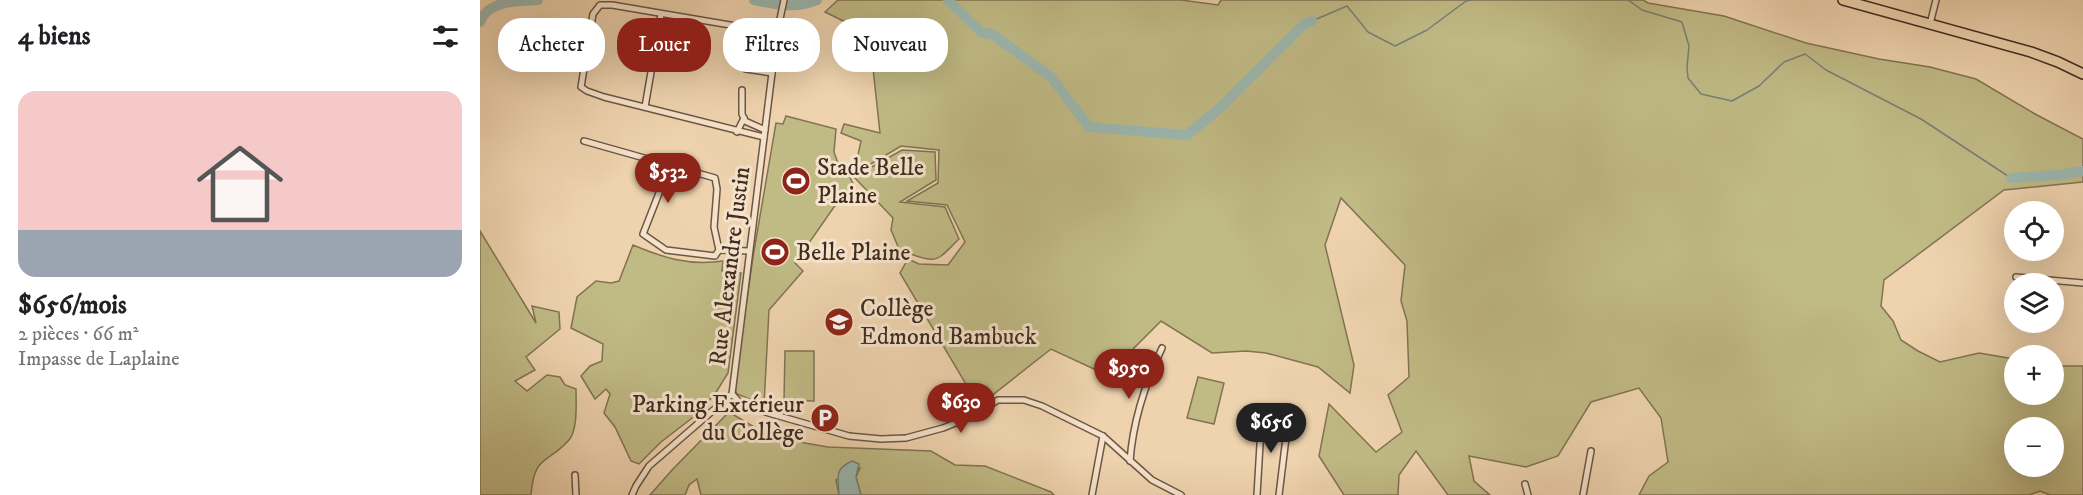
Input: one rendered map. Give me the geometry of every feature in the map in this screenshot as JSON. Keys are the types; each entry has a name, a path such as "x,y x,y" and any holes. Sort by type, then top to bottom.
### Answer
{"highway":[{"path":"1843,0 2031,52 2083,74"}],"street":[{"name":"Rue Alexandre Justin","path":"780,18 784,0"},
{"path":"1930,24 1936,0"},
{"path":"723,24 600,4 593,14 581,87 604,97 764,137"},
{"path":"645,107 661,14"},
{"path":"766,72 772,73"},
{"name":"Rue Alexandre Justin","path":"632,495 650,466 732,394 772,73"},
{"path":"737,132 744,118 742,90"},
{"path":"744,118 756,127 765,130"},
{"path":"584,141 670,165 715,178 717,189 714,227 718,250 715,256 666,250 643,234 670,165"},
{"path":"718,250 749,251"},
{"path":"2064,282 2083,284"},
{"path":"1130,461 1132,434 1146,383 1162,348"},
{"path":"732,394 741,404 849,436 881,439 906,438 944,428 973,416 998,400 1015,399 1042,406 1103,436 1152,480 1181,495"},
{"path":"1257,495 1262,411"},
{"path":"1279,495 1289,413"},
{"path":"1092,495 1103,436"},
{"path":"1583,495 1591,451"},
{"path":"575,475 576,495"},
{"path":"1525,484 1528,495"}],"shaded area":[{"path":"838,0 1181,0 1218,5 1221,0 1643,0 1648,3 1724,16 1806,43 1879,59 1930,67 1976,79 2083,139 2083,182 2004,190 1884,280 1881,306 1893,321 1901,340 1940,362 1979,353 2004,357 2004,405 2064,405 2064,366 2083,366 2083,495 2050,495 2040,491 2029,495 1639,495 1649,476 1668,462 1661,418 1639,388 1591,402 1558,456 1526,467 1469,456 1474,481 1490,495 1448,495 1416,451 1399,475 1398,495 1344,495 1319,456 1329,404 1376,452 1402,432 1388,395 1409,377 1407,321 1401,301 1405,265 1341,198 1325,245 1354,365 1350,393 1318,367 1266,353 1246,351 1212,353 1161,321 1107,375 1051,349 990,397 967,386 900,273 908,259 919,264 948,265 965,242 947,205 907,201 938,183 939,150 901,146 854,174 861,141 841,133 844,124 880,133 873,72 948,72 948,18 837,18 825,12"},
{"path":"786,116 836,129 834,152 839,166 846,169 855,188 834,207 795,263 803,271 769,310 764,405 737,394 734,389 753,257 776,123 783,124"},
{"path":"902,150 935,152 936,180 900,202 945,207 959,239 937,258 926,259 908,253 902,256 891,230 893,218 854,177"},
{"path":"480,231 536,323 532,306 559,312 560,329 526,357 535,370 515,381 527,391 547,375 560,377 565,385 576,389 576,416 572,435 561,448 539,466 535,472 531,495 480,495"},
{"path":"633,245 655,254 688,262 723,261 722,271 741,273 728,373 715,394 696,415 661,442 639,464 631,461 615,427 604,413 610,394 606,389 595,399 581,376 590,366 602,361 603,344 571,328 577,297 596,281 611,283 619,281"},
{"path":"785,351 814,351 814,401 784,400"},
{"path":"1198,377 1224,383 1214,424 1187,418"},
{"path":"729,412 759,430 799,442 828,447 931,451 955,465 985,466 1054,495 861,495 856,477 860,468 836,480 839,495 701,495 697,479 689,485 685,495 650,495"}],"water":[{"path":"852,461 859,464 856,477 861,495 839,495 838,475 842,467"}],"waterway":[{"path":"480,22 490,9 497,6 505,3 538,0"},
{"path":"754,0 778,5 809,3 817,0"},
{"path":"948,0 982,33 992,34 1051,77 1089,127 1187,135 1219,109 1304,24 1312,21"},
{"path":"1312,21 1347,6 1368,32 1395,46 1427,30 1466,1 1472,0"},
{"path":"1628,0 1642,10 1682,22 1689,46 1688,78 1701,94 1732,101 1759,86 1784,62 1805,54 1826,70 1921,119 2011,178"},
{"path":"2011,178 2083,171"}],"place":[{"name":"Stade Belle Plaine","path":"796,181"},
{"name":"Belle Plaine","path":"775,252"},
{"name":"Collège Edmond Bambuck","path":"839,322"},
{"name":"Parking Extérieur du Collège","path":"825,418"}]}
